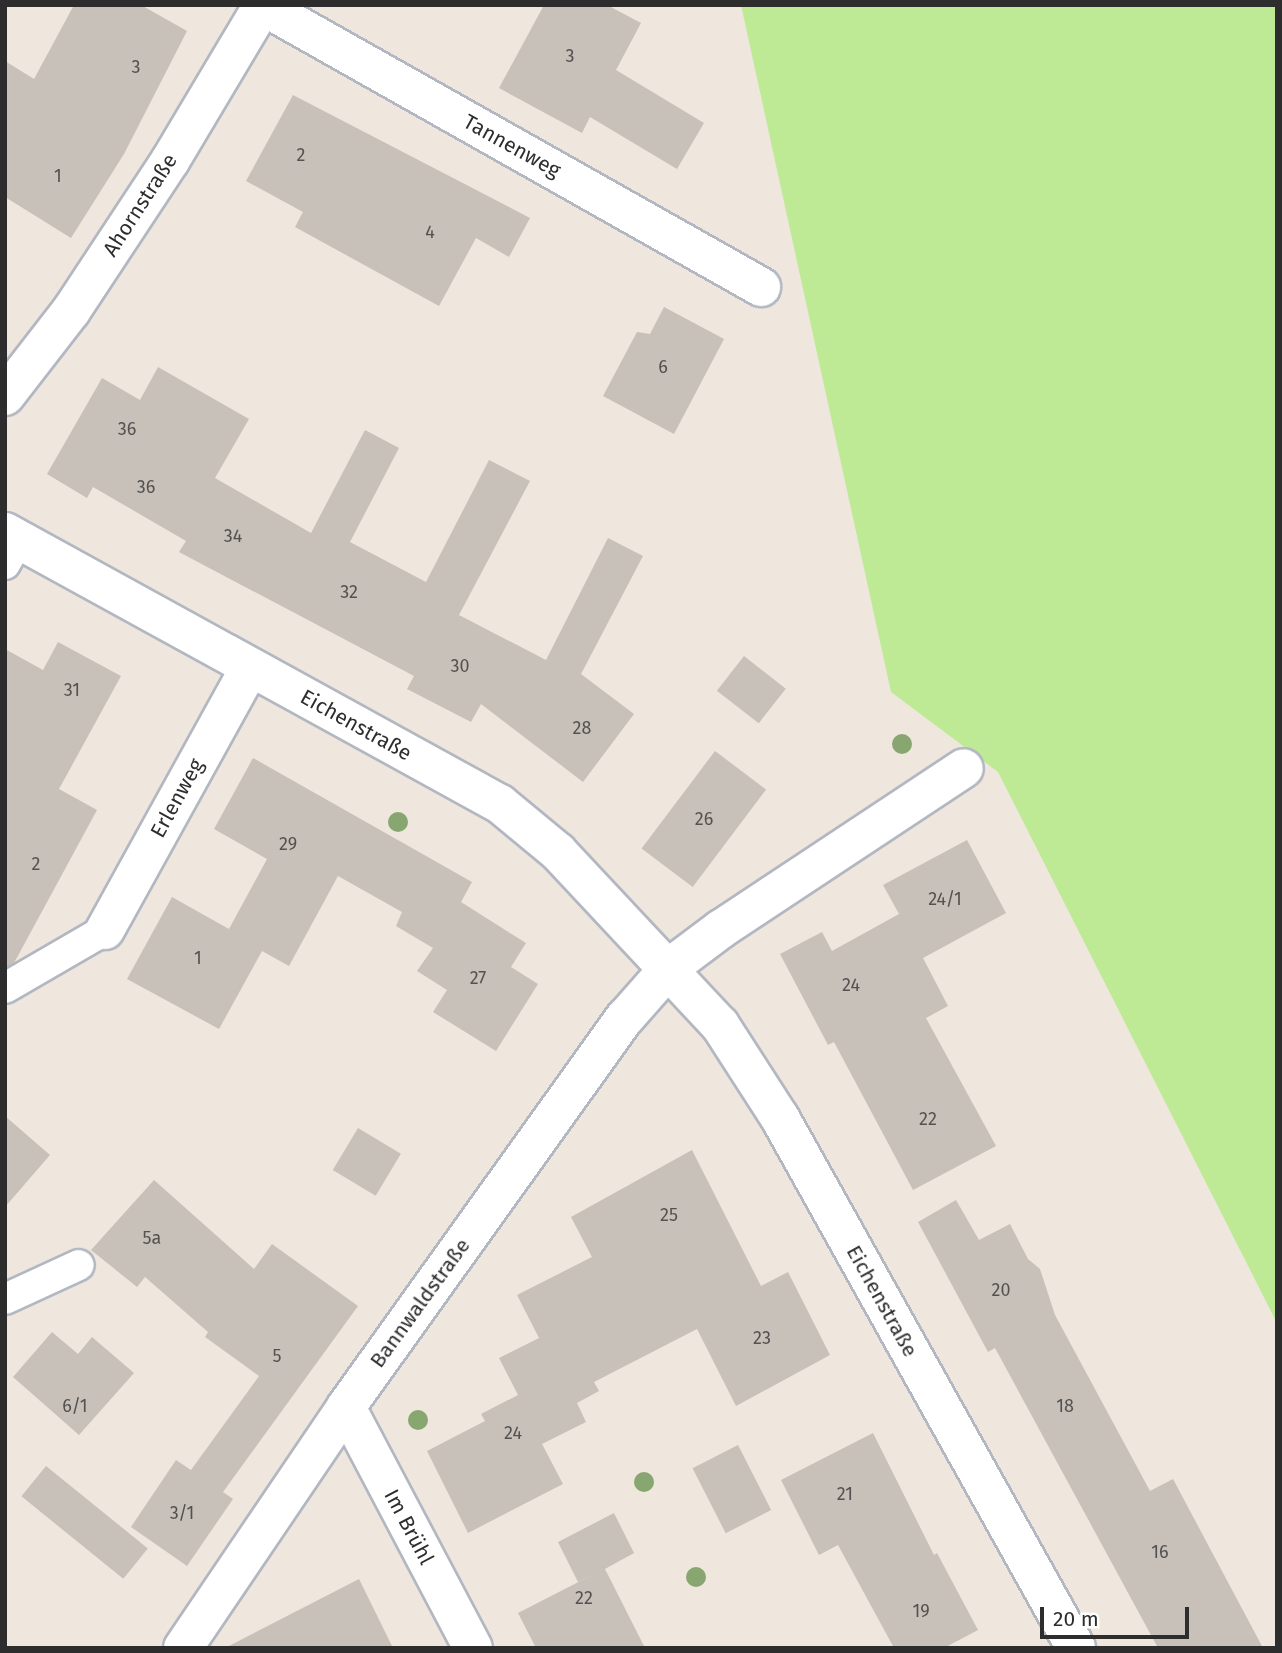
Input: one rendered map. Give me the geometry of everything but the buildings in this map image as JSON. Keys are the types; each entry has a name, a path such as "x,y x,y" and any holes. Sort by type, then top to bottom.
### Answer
{"street":[{"name":"Tannenweg","path":"263,5 761,287"},
{"name":"Ahornstraße","path":"5,396 71,311 170,160 263,5"},
{"name":"Eichenstraße","path":"10,545 250,667 500,804 558,852 720,1025 780,1118 1076,1648"},
{"name":"Erlenweg","path":"105,930 250,667"},
{"path":"669,968 721,929 964,768"},
{"name":"Bannwaldstraße","path":"183,1648 346,1407 625,1018 669,968"},
{"name":"Im Brühl","path":"346,1407 473,1648"}],"lane":[{"path":"5,989 105,930"},
{"path":"5,1299 79,1265"}],"green space":[{"path":"741,5 1277,5 1277,1323 998,772 891,692"}]}
